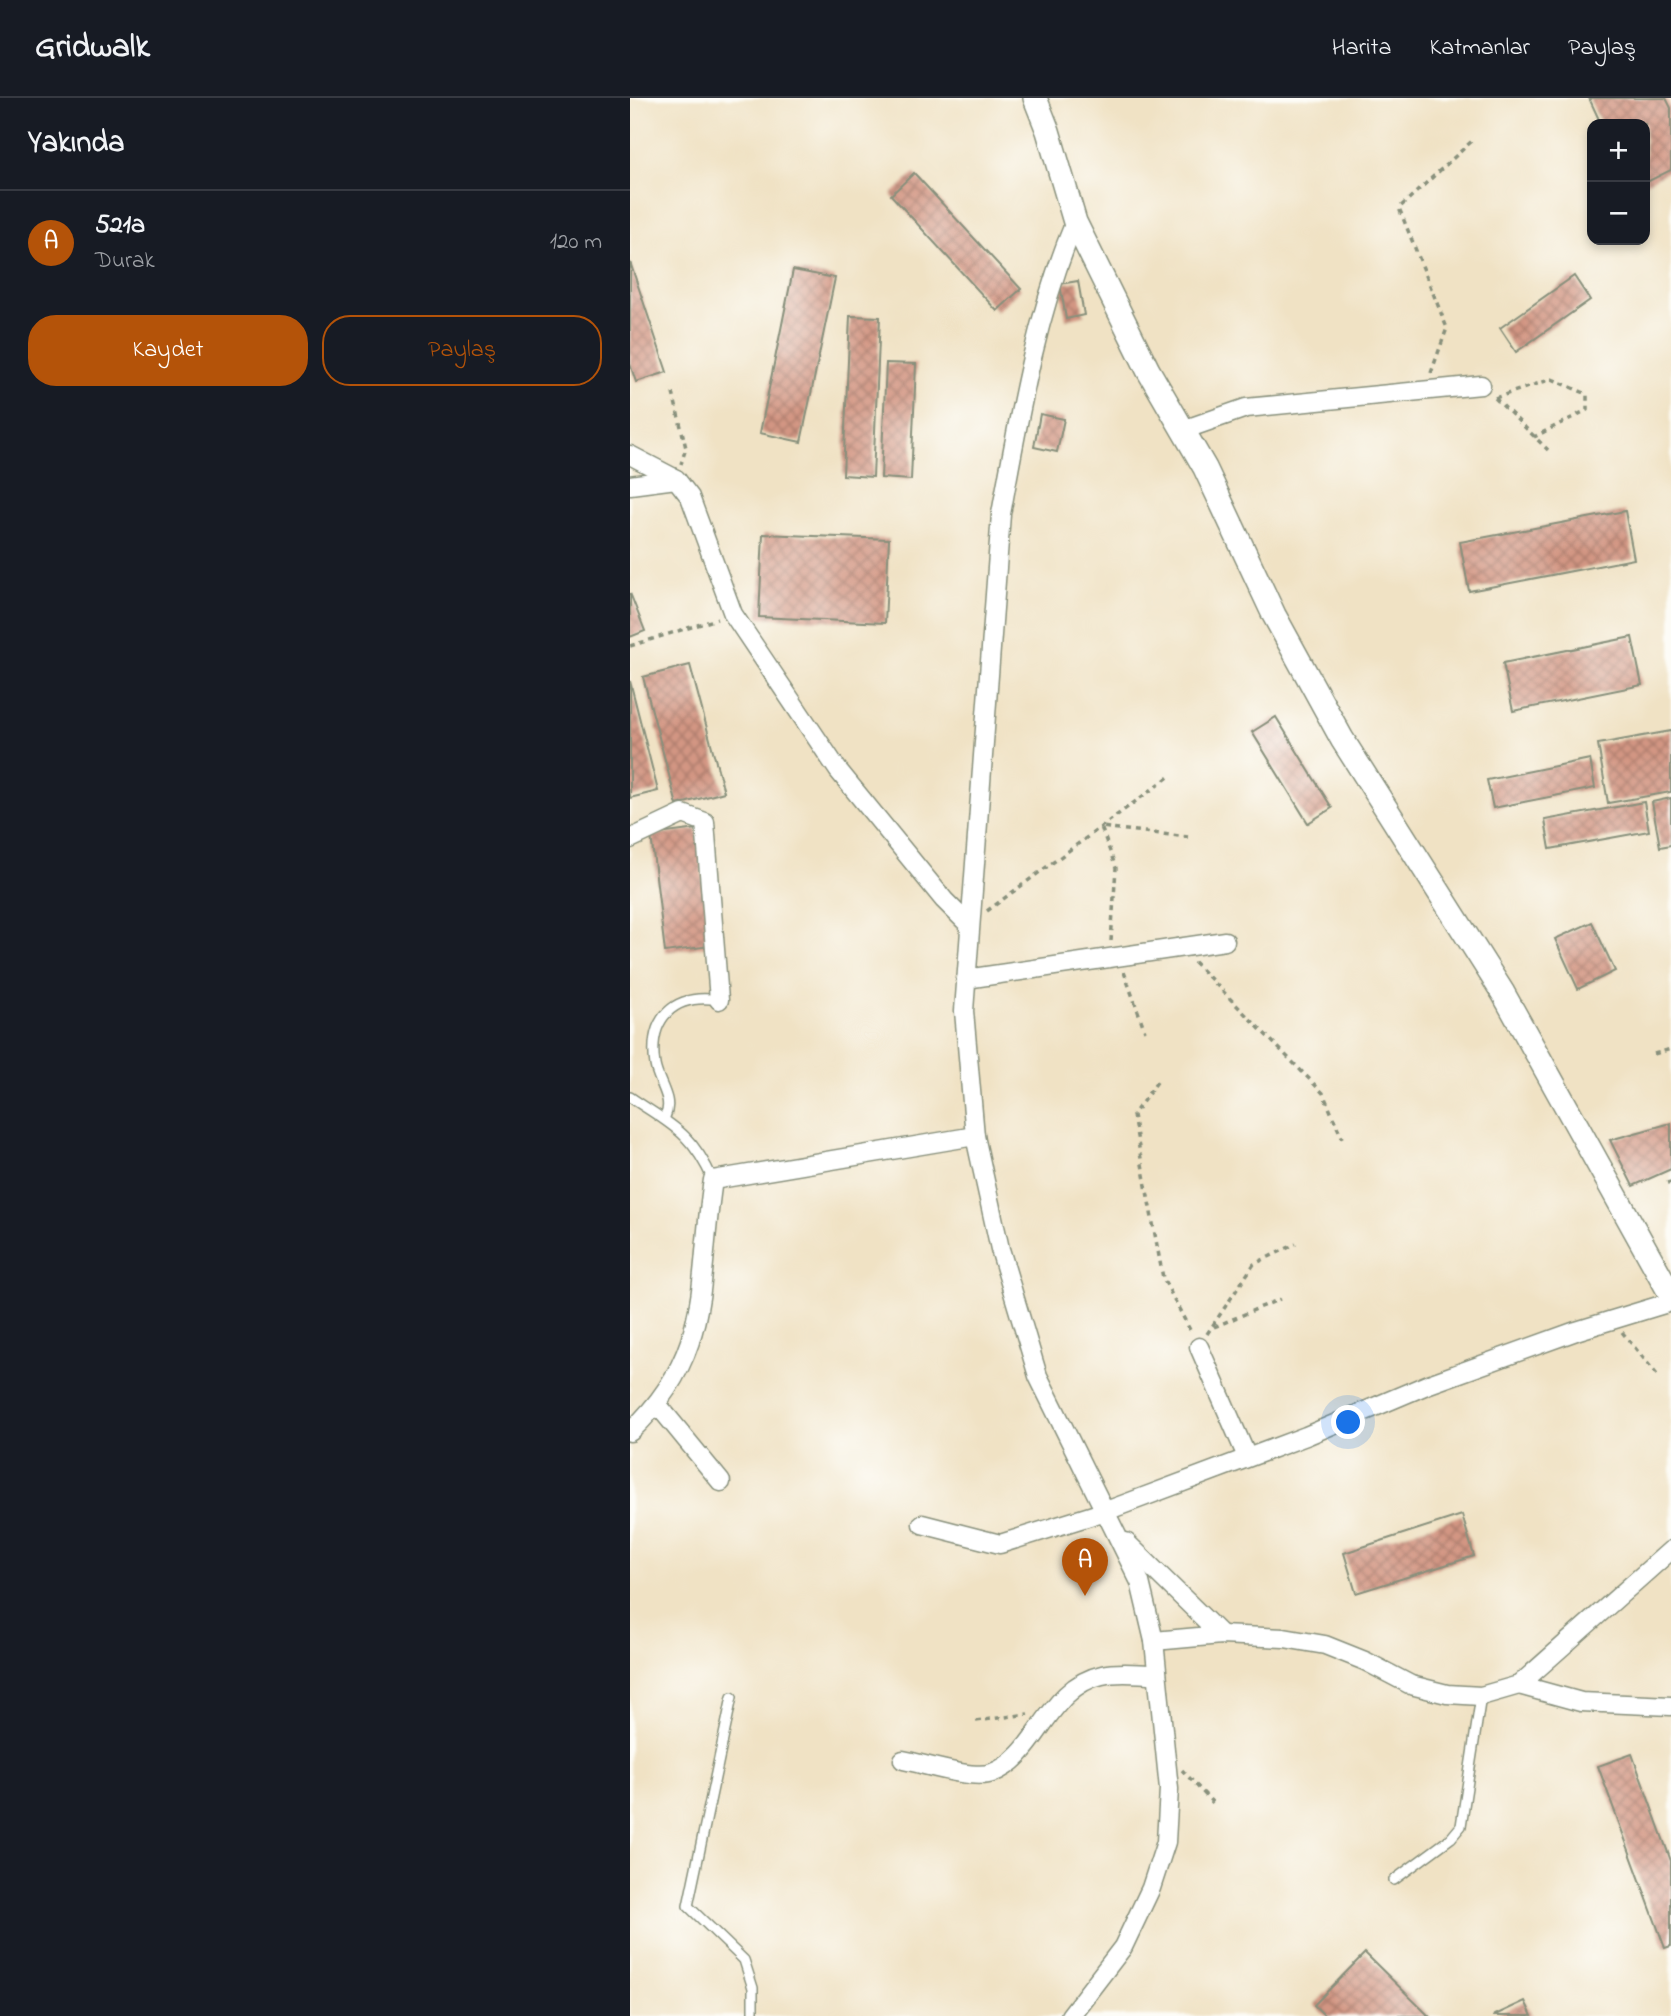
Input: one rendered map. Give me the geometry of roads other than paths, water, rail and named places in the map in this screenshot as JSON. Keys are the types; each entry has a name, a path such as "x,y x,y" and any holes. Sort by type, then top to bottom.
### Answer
{"street":[{"path":"1035,98 1048,131 1075,222 1148,370 1205,468 1274,615 1342,738 1503,993 1671,1295"},
{"path":"1070,2016 1124,1947 1151,1888 1166,1842 1169,1789 1155,1674 1154,1641 1140,1581 1038,1376 1000,1250 975,1136 964,1011 994,639 1001,514 1015,435 1055,268 1075,222"},
{"path":"1183,430 1245,408 1481,385"},
{"path":"630,455 676,480 690,497 733,614 838,770 944,900 969,925"},
{"path":"630,485 676,480"},
{"path":"630,838 683,814 705,822 719,1000"},
{"path":"966,979 1225,941"},
{"path":"630,1432 673,1384 696,1327 713,1180 975,1136"},
{"path":"922,1524 1000,1544 1106,1511 1429,1384 1671,1302"},
{"path":"1199,1347 1247,1457"},
{"path":"657,1404 722,1482"},
{"path":"1116,1532 1221,1635"},
{"path":"1154,1641 1221,1635 1284,1638 1325,1645 1365,1661 1411,1685 1447,1694 1481,1696 1519,1685 1671,1550"},
{"path":"903,1760 972,1774 991,1773 1008,1764 1059,1700 1077,1686 1102,1675 1155,1674"},
{"path":"1519,1685 1581,1702 1671,1706"}],"lane":[{"path":"665,1117 669,1102 658,1077 654,1054 661,1022 671,1007 687,999 719,1000"},
{"path":"630,1097 665,1117 696,1149 713,1180"},
{"path":"1394,1880 1451,1838 1461,1826 1481,1696"},
{"path":"732,1697 688,1906 744,1960 753,1988 752,2016"}],"place":[{"name":"521a","path":"1085,1596"}]}
